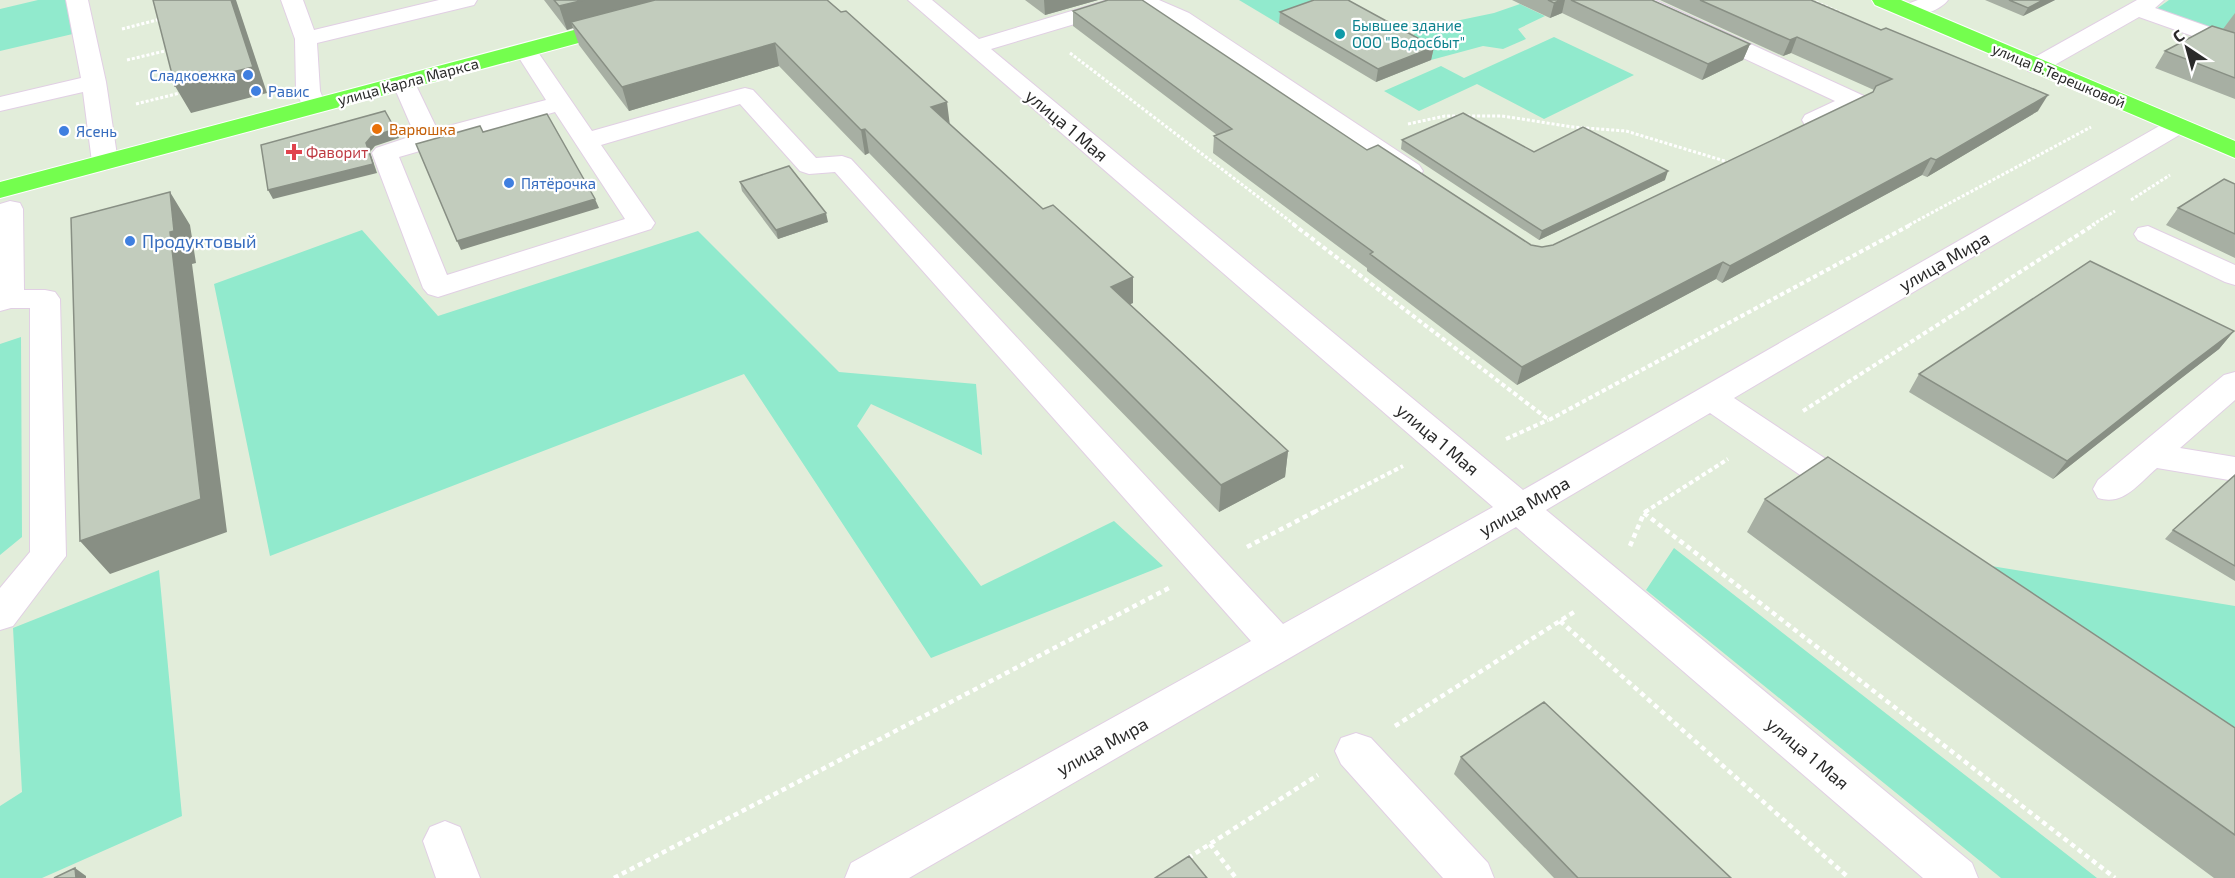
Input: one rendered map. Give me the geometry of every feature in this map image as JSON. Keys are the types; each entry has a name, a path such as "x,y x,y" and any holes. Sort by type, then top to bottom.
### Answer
{"main road":[{"name":"улица В.Терешковой","path":"1883,0 2235,150"},
{"name":"улица Карла Маркса","path":"5,200 105,162 646,18"}],"street":[{"path":"77,0 92,75 105,162"},
{"path":"292,0 306,39 308,91 314,106"},
{"path":"306,39 466,0"},
{"name":"улица 1 Мая","path":"919,0 1956,878"},
{"path":"975,47 1129,0"},
{"path":"1141,0 1181,18 1429,184"},
{"path":"1638,0 1855,101 1728,162"},
{"path":"1910,11 1937,0"},
{"path":"2036,66 2146,4 2235,44"},
{"path":"525,50 561,103 641,223 438,288 385,153 561,103"},
{"path":"0,104 92,75"},
{"path":"404,82 429,139"},
{"path":"586,141 745,95 809,166 842,164 1279,646"},
{"name":"улица Мира","path":"867,878 1519,509 2177,126"},
{"path":"0,615 48,556 45,298 5,301 5,200"},
{"path":"2148,234 2235,276"},
{"path":"2110,489 2235,383"},
{"path":"1710,397 1879,512"},
{"path":"2151,455 2235,469"},
{"path":"1356,751 1472,878"}],"path":[{"path":"1811,0 1844,14"},
{"path":"1038,28 1549,420"},
{"path":"92,75 173,49"},
{"path":"98,114 184,92"},
{"path":"1355,135 1445,116 1502,116 1573,127 1626,131 1728,162"},
{"path":"614,878 1444,444 1497,444 1549,420 2097,124"},
{"path":"2126,204 2176,171"},
{"path":"1183,861 1613,588 1644,513 2116,210"},
{"path":"1644,513 2115,878"},
{"path":"1560,621 1849,878"},
{"path":"1210,844 1236,878"}],"green space":[{"path":"38,0 70,0 77,33 0,51 0,9"},
{"path":"1239,0 1348,0 1279,24"},
{"path":"2169,0 2235,0 2235,38 2155,10"},
{"path":"1520,4 1545,16 1518,29 1526,39 1503,49 1483,46 1431,60 1402,44 1422,28 1494,13"},
{"path":"1554,37 1634,75 1544,119 1477,84 1419,111 1384,91 1441,66 1464,78"},
{"path":"362,230 438,316 698,231 839,372 976,384 982,455 871,404 857,426 981,586 1114,521 1163,566 931,658 744,374 270,556 214,284"},
{"path":"21,337 22,537 0,555 0,344"},
{"path":"1674,548 2097,878 2001,878 1646,590"},
{"path":"1979,564 2235,606 2235,736"},
{"path":"159,570 182,816 42,878 0,878 0,806 22,792 13,628"}],"building":[{"path":"153,0 231,0 253,67 175,86"},
{"path":"554,0 584,0 559,6"},
{"path":"655,0 827,0 841,12 846,11 947,102 931,107 1043,209 1053,205 1133,277 1111,287 1288,451 1221,485 865,129 861,130 775,43 622,87 571,22"},
{"path":"1108,0 1142,0 1367,150 1378,145 1531,245 1542,247 1553,245 1873,92 1876,86 1892,79 1797,37 1790,40 1700,0 1811,0 1881,30 1886,28 2048,95 1936,160 1931,158 1730,266 1723,262 1522,367 1370,254 1373,252 1214,136 1232,129 1073,11"},
{"name":"Бывшее здание ООО \"Водосбыт\"","path":"1314,0 1348,0 1434,47 1378,69 1280,12"},
{"path":"1571,0 1652,0 1750,44 1708,64"},
{"path":"2009,0 2043,0 2028,8"},
{"path":"2212,26 2235,33 2235,78 2165,51"},
{"path":"385,111 395,129 371,137 366,143 373,164 268,190 261,145"},
{"path":"1463,113 1534,152 1583,127 1668,171 1542,231 1402,140"},
{"name":"Пятёрочка","path":"547,114 595,199 457,241 416,144 480,126 483,132"},
{"path":"789,166 826,213 776,230 740,182"},
{"path":"2224,179 2235,184 2235,234 2178,208"},
{"path":"170,192 174,231 170,232 201,499 80,541 71,218"},
{"path":"2090,261 2234,331 2067,461 1919,374"},
{"path":"1828,457 2235,728 2235,835 1765,499"},
{"path":"2235,475 2235,566 2173,530"},
{"path":"1544,702 1731,878 1578,878 1461,757"},
{"path":"1189,856 1207,878 1155,878"},
{"path":"75,868 76,878 54,878"}],"place":[{"name":"Бывшее здание ООО \"Водосбыт\"","path":"1340,34"},
{"name":"Сладкоежка","path":"248,75"},
{"name":"Равис","path":"256,91"},
{"name":"Варюшка","path":"377,129"},
{"name":"Ясень","path":"64,131"},
{"name":"Фаворит","path":"294,152"},
{"name":"Пятёрочка","path":"509,183"},
{"name":"Продуктовый","path":"130,241"}]}
